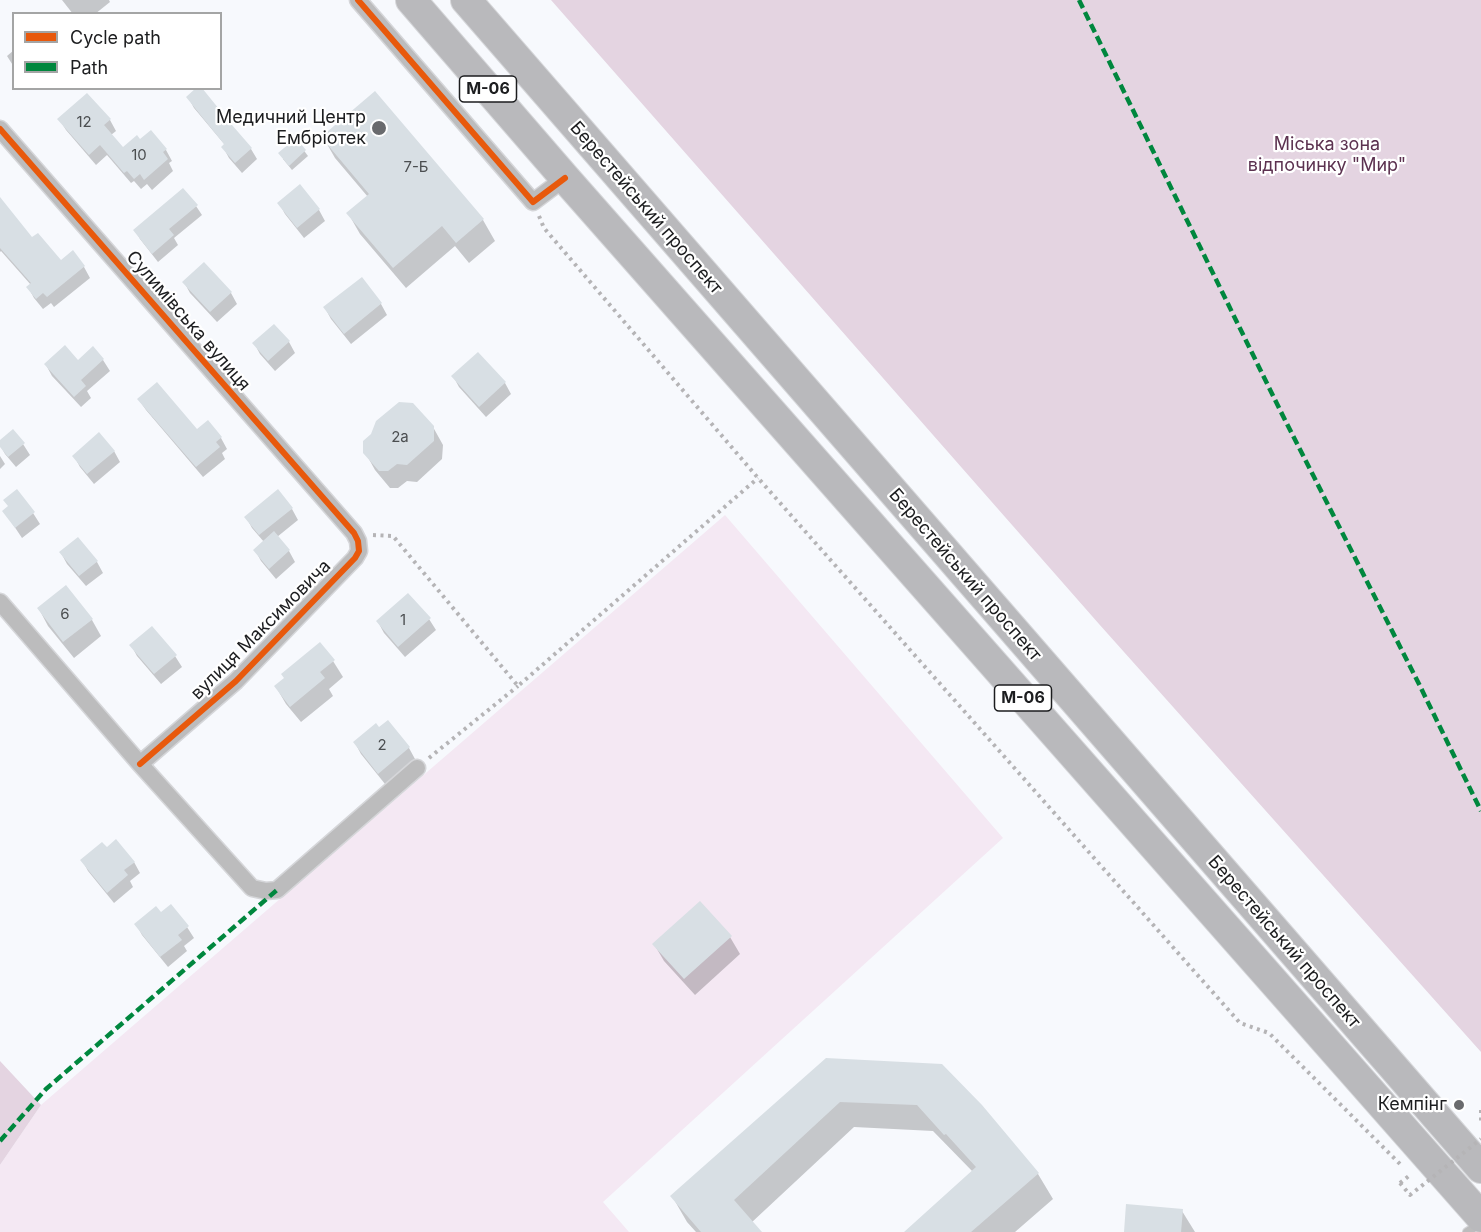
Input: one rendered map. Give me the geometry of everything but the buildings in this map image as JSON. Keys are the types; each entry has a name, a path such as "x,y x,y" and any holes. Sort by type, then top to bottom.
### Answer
{"highway":[{"name":"М-06","path":"411,0 565,178"},
{"name":"Берестейський проспект","path":"466,0 1481,1168"},
{"name":"Берестейський проспект","path":"565,178 1481,1217"}],"street":[{"path":"358,0 533,202 565,178"},
{"name":"Сулимівська вулиця","path":"0,129 354,533"},
{"name":"вулиця Максимовича","path":"140,764 236,681 355,558 359,545 354,533"},
{"path":"0,602 140,764 252,888 266,891 277,890 417,768"}],"lane":[{"path":"1467,1232 1481,1223"}],"path":[{"path":"533,202 544,228 758,478 1240,1023 1269,1034 1402,1167"},
{"path":"417,768 518,686 758,478"},
{"path":"354,533 393,536 518,686"},
{"path":"1481,1110 1481,1124"},
{"path":"1410,1175 1400,1184 1410,1195 1481,1139"}],"shaded area":[{"path":"725,515 1003,838 603,1202 629,1232 0,1232 0,1165 41,1105"}],"green space":[{"name":"Міська зона відпочинку \"Мир\"","path":"551,0 1481,0 1481,1052 1099,624"},
{"path":"0,1061 41,1105 0,1165"}],"marked path":[{"path":"1079,0 1281,412 1481,811"},
{"path":"0,1141 46,1089 277,890"}],"cycle path":[{"path":"358,0 533,202 565,178"},
{"path":"0,129 354,533 358,541 359,551 355,558 236,681 140,764"}],"place":[{"name":"Медичний Центр Ембріотек","path":"379,128"},
{"name":"Кемпінг","path":"1459,1105"}]}
